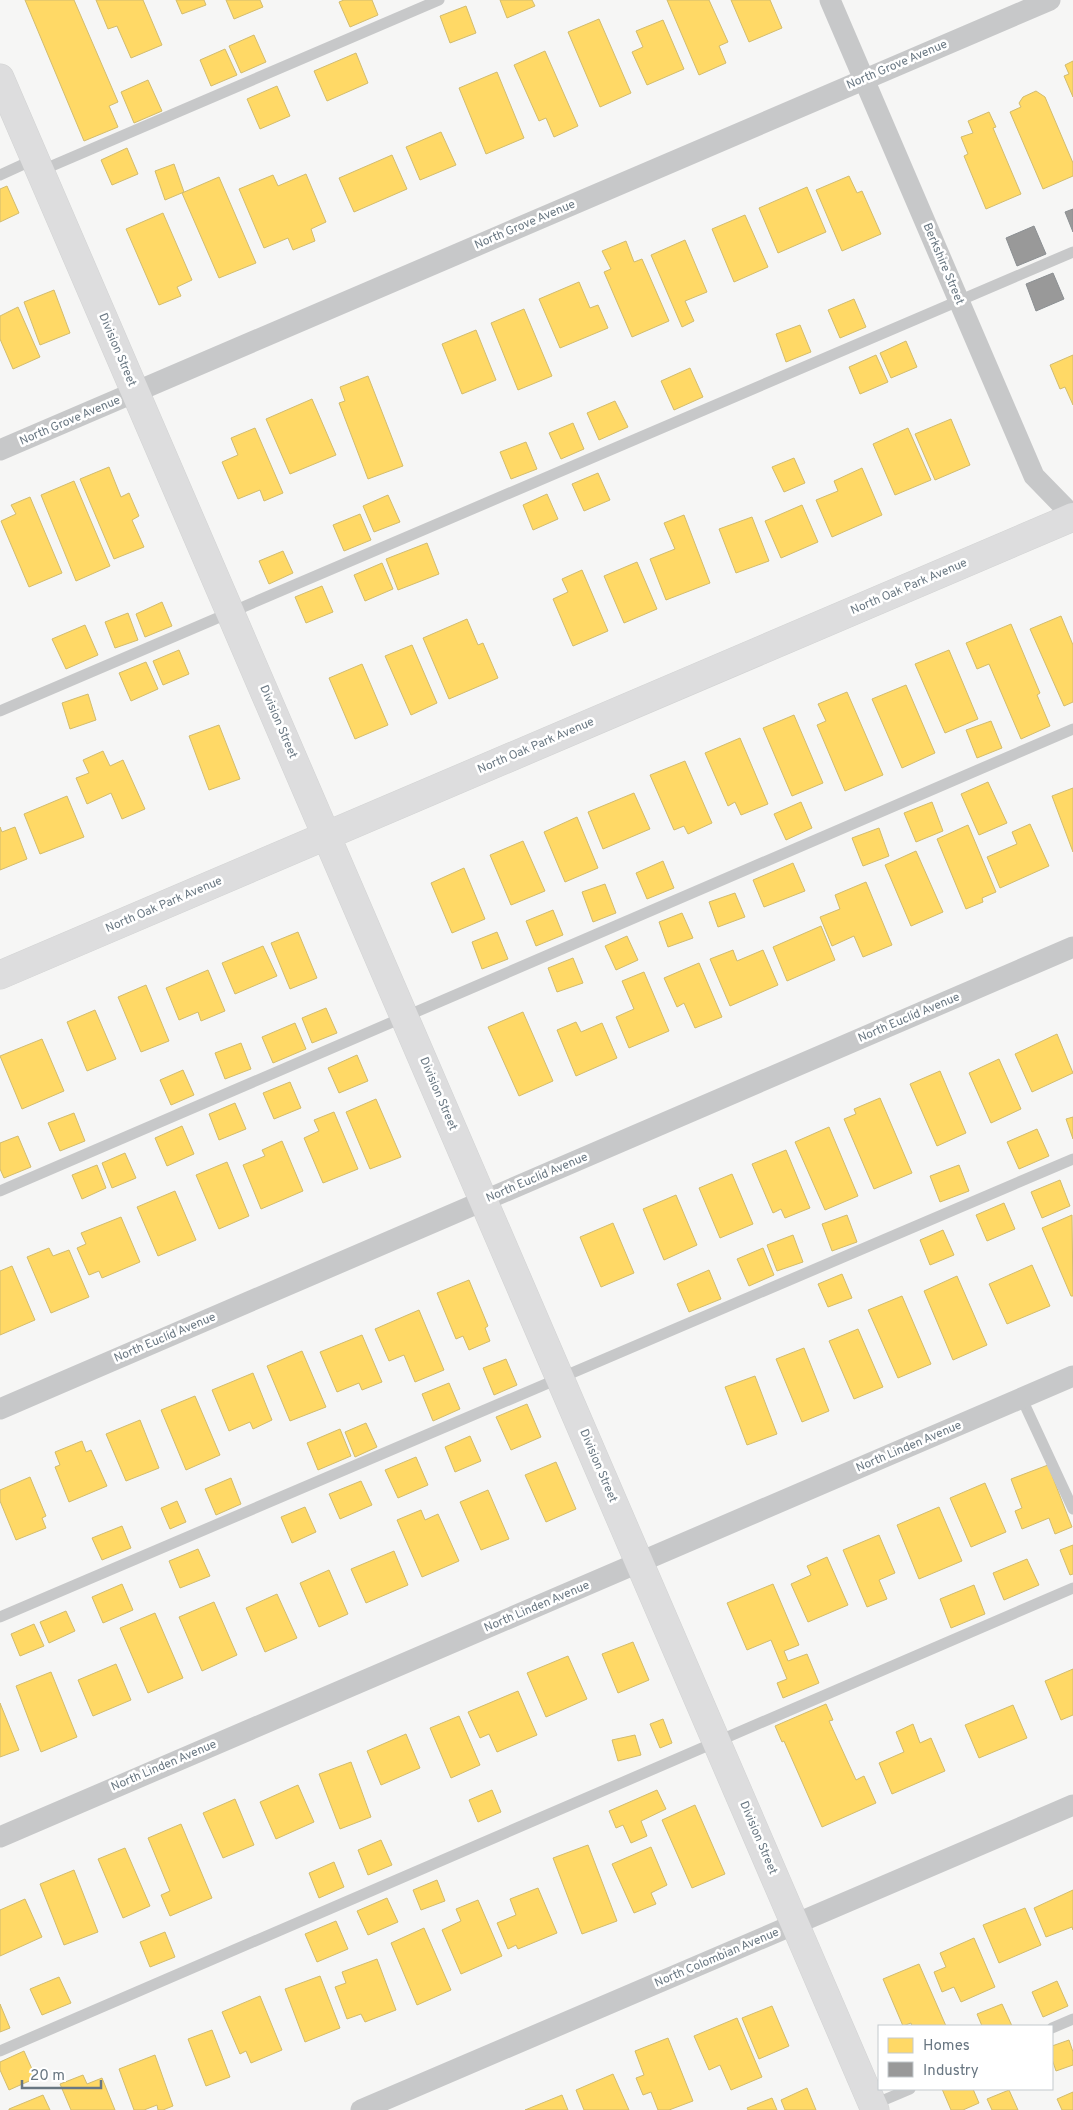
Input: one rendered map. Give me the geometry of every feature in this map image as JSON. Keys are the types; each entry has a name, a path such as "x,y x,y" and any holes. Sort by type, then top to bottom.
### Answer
{"street":[{"name":"Berkshire Street","path":"830,0 1034,476 1073,517"},
{"name":"North Grove Avenue","path":"0,450 1050,0"},
{"name":"Division Street","path":"0,78 717,1742 795,1924 870,2108"},
{"name":"North Oak Park Avenue","path":"0,976 1073,517"},
{"name":"North Euclid Avenue","path":"0,1409 1073,947"},
{"name":"North Linden Avenue","path":"0,1837 1073,1376"},
{"name":"North Colombian Avenue","path":"361,2110 1073,1805"}],"lane":[{"path":"0,175 38,165 439,0"},
{"path":"0,711 1073,252"},
{"path":"0,1191 1073,729"},
{"path":"0,1617 1073,1159"},
{"path":"1022,1399 1073,1509"},
{"path":"0,2051 1073,1588"},
{"path":"1053,2028 1073,2019"},
{"path":"870,2108 908,2090"}],"building: Homes":[{"path":"25,0 74,0 118,102 109,106 118,127 84,141"},
{"path":"96,0 143,0 162,45 131,58 117,26 108,29"},
{"path":"176,0 204,0 206,5 182,14"},
{"path":"226,0 260,0 263,7 234,19"},
{"path":"344,0 372,0 378,15 350,27 339,2"},
{"path":"500,0 532,0 535,6 507,18"},
{"path":"667,0 709,0 728,42 719,46 726,63 699,75"},
{"path":"731,0 770,0 782,28 749,42"},
{"path":"466,6 476,33 450,43 440,16"},
{"path":"599,19 631,93 600,107 568,32"},
{"path":"663,20 684,69 647,85 632,52 643,47 636,31"},
{"path":"254,35 266,62 241,73 229,46"},
{"path":"225,49 237,75 211,86 200,60"},
{"path":"545,51 578,126 554,137 546,118 539,121 514,65"},
{"path":"356,53 368,83 327,101 314,71"},
{"path":"1073,61 1073,97 1064,76 1069,74 1065,65"},
{"path":"497,72 524,138 486,154 459,88"},
{"path":"148,80 162,111 134,123 121,92"},
{"path":"277,86 290,116 260,129 247,99"},
{"path":"1036,91 1045,97 1073,163 1073,176 1043,189 1010,112 1021,107 1019,103 1023,97"},
{"path":"989,112 996,127 993,128 1021,194 986,209 964,156 968,154 961,137 973,133 968,121"},
{"path":"441,132 456,165 420,180 406,147"},
{"path":"127,148 138,174 112,185 101,160"},
{"path":"392,155 407,189 354,212 339,178"},
{"path":"174,164 184,192 165,200 155,171"},
{"path":"306,174 326,222 311,229 315,241 293,250 288,238 264,248 239,189 273,175 278,186"},
{"path":"849,176 857,193 862,191 881,234 842,251 816,190"},
{"path":"219,177 256,263 219,278 182,193"},
{"path":"7,186 19,213 0,222 0,189"},
{"path":"807,187 826,232 778,253 759,208"},
{"path":"163,213 192,280 177,287 181,296 159,305 126,229"},
{"path":"745,215 768,267 734,282 712,229"},
{"path":"685,240 707,292 685,301 694,321 682,327 651,255"},
{"path":"626,241 634,262 642,259 669,321 632,337 604,272 611,269 602,251"},
{"path":"579,282 590,308 598,305 608,328 560,348 539,299"},
{"path":"54,290 70,333 40,345 24,302"},
{"path":"854,299 866,327 840,338 828,310"},
{"path":"18,307 40,357 13,369 0,339 0,316"},
{"path":"524,309 552,376 518,390 491,323"},
{"path":"800,325 811,352 786,362 776,334"},
{"path":"476,330 496,380 462,394 442,344"},
{"path":"906,341 917,367 891,378 880,353"},
{"path":"876,355 888,382 860,394 849,367"},
{"path":"1073,355 1073,405 1065,387 1060,389 1050,365"},
{"path":"690,368 703,397 674,410 661,381"},
{"path":"368,376 403,466 368,479 339,403 345,401 340,387"},
{"path":"312,399 336,455 290,474 266,419"},
{"path":"615,401 628,427 599,440 587,413"},
{"path":"951,419 970,465 935,480 915,434"},
{"path":"573,423 584,449 561,459 549,433"},
{"path":"255,428 283,493 264,501 260,490 238,499 222,462 238,455 231,438"},
{"path":"908,428 931,480 895,495 873,444"},
{"path":"526,442 537,469 511,479 500,452"},
{"path":"794,458 805,483 784,492 772,467"},
{"path":"109,467 121,497 129,493 139,516 132,520 144,547 114,559 80,479"},
{"path":"862,468 882,515 832,537 816,500 838,491 834,481"},
{"path":"598,473 610,500 584,511 572,484"},
{"path":"74,481 110,566 76,581 41,495"},
{"path":"547,494 558,519 533,530 523,505"},
{"path":"388,495 400,522 374,532 363,506"},
{"path":"30,497 62,573 29,587 1,521 16,514 11,505"},
{"path":"802,505 818,542 781,558 765,521"},
{"path":"360,514 371,540 344,551 333,525"},
{"path":"684,515 710,583 666,600 650,559 675,549 664,523"},
{"path":"752,517 769,561 736,573 719,529"},
{"path":"427,543 439,574 398,590 386,559"},
{"path":"283,551 293,573 269,584 259,561"},
{"path":"637,562 657,609 624,623 604,576"},
{"path":"382,563 393,589 365,601 354,575"},
{"path":"582,570 608,631 573,646 553,599 568,592 562,579"},
{"path":"322,586 333,612 306,623 295,597"},
{"path":"162,602 172,626 145,637 136,614"},
{"path":"128,613 138,640 115,648 105,622"},
{"path":"1061,616 1073,645 1073,702 1064,706 1030,629"},
{"path":"467,619 478,645 483,643 498,678 449,699 423,638"},
{"path":"1011,624 1040,693 1037,695 1050,726 1021,739 989,664 977,669 966,643"},
{"path":"85,625 98,655 66,669 52,639"},
{"path":"412,645 437,703 411,715 385,656"},
{"path":"179,650 189,674 163,685 153,661"},
{"path":"949,650 978,719 945,733 915,664"},
{"path":"146,662 158,689 131,701 119,673"},
{"path":"362,664 388,725 355,739 329,678"},
{"path":"906,685 935,753 902,768 872,699"},
{"path":"847,692 883,775 845,791 817,725 826,721 818,704"},
{"path":"88,694 96,720 70,729 62,703"},
{"path":"794,715 823,783 792,796 763,728"},
{"path":"991,721 1002,748 977,758 966,730"},
{"path":"219,725 240,779 209,790 189,736"},
{"path":"740,738 768,804 741,815 735,802 728,806 705,753"},
{"path":"103,751 110,766 123,760 145,809 122,819 111,793 87,804 76,778 89,773 83,760"},
{"path":"685,761 712,823 688,834 684,826 674,830 650,775"},
{"path":"988,782 1007,823 979,835 961,794"},
{"path":"1073,788 1073,852 1052,796"},
{"path":"634,793 650,829 603,849 588,812"},
{"path":"67,796 84,837 40,854 24,814"},
{"path":"801,802 812,828 786,840 774,814"},
{"path":"932,802 943,831 916,842 904,813"},
{"path":"577,817 598,868 565,882 544,832"},
{"path":"1030,824 1049,866 1000,888 987,857 1017,844 1012,832"},
{"path":"968,825 996,892 982,898 983,902 966,909 937,839"},
{"path":"0,827 2,832 15,827 27,859 0,870"},
{"path":"879,828 889,856 863,866 852,838"},
{"path":"523,841 545,891 511,905 490,855"},
{"path":"916,851 943,912 911,926 885,865"},
{"path":"663,861 674,888 647,899 636,873"},
{"path":"793,863 805,891 764,907 753,880"},
{"path":"464,868 485,919 452,933 431,883"},
{"path":"866,882 892,945 863,957 854,936 832,946 820,917 840,909 835,895"},
{"path":"605,884 616,913 593,922 582,892"},
{"path":"735,893 745,917 718,927 709,902"},
{"path":"553,910 563,935 536,946 526,921"},
{"path":"682,913 693,938 668,947 659,922"},
{"path":"821,926 835,960 787,981 773,947"},
{"path":"298,932 317,978 290,989 271,943"},
{"path":"497,932 508,959 482,969 472,942"},
{"path":"627,936 638,960 616,970 605,946"},
{"path":"263,946 277,976 235,994 222,963"},
{"path":"733,950 737,961 763,950 778,985 730,1006 710,959"},
{"path":"573,958 583,983 557,992 548,968"},
{"path":"699,963 722,1017 695,1028 684,1003 677,1007 664,978"},
{"path":"208,970 225,1011 201,1021 198,1012 179,1020 166,988"},
{"path":"644,972 669,1031 629,1048 616,1017 634,1009 622,981"},
{"path":"146,985 169,1041 141,1052 118,997"},
{"path":"326,1008 337,1033 312,1043 302,1018"},
{"path":"95,1010 116,1059 87,1071 67,1022"},
{"path":"523,1012 553,1081 519,1096 488,1027"},
{"path":"576,1022 581,1032 602,1023 617,1058 576,1076 557,1030"},
{"path":"295,1023 306,1049 273,1063 262,1037"},
{"path":"1057,1034 1073,1073 1032,1092 1015,1054"},
{"path":"42,1039 64,1091 22,1109 0,1056"},
{"path":"241,1043 251,1069 225,1079 215,1053"},
{"path":"357,1055 368,1081 339,1093 328,1068"},
{"path":"999,1059 1021,1109 991,1123 969,1073"},
{"path":"183,1070 194,1095 171,1105 160,1080"},
{"path":"940,1071 966,1133 937,1146 910,1084"},
{"path":"290,1082 301,1108 274,1119 263,1093"},
{"path":"880,1098 912,1173 874,1189 844,1119 856,1114 854,1109"},
{"path":"376,1099 401,1157 370,1169 346,1112"},
{"path":"235,1103 246,1129 219,1140 209,1114"},
{"path":"334,1112 358,1169 323,1183 304,1138 319,1131 314,1120"},
{"path":"74,1113 85,1141 60,1151 48,1123"},
{"path":"1073,1117 1073,1139 1066,1119"},
{"path":"182,1126 194,1154 167,1166 155,1138"},
{"path":"829,1127 858,1196 825,1210 795,1142"},
{"path":"1037,1129 1049,1156 1019,1169 1007,1142"},
{"path":"18,1136 31,1167 4,1178 0,1169 0,1143"},
{"path":"282,1141 303,1191 261,1209 243,1165 265,1156 262,1150"},
{"path":"786,1150 810,1208 785,1218 781,1209 773,1213 752,1164"},
{"path":"125,1153 136,1178 112,1188 102,1163"},
{"path":"227,1162 249,1216 219,1229 196,1175"},
{"path":"97,1165 106,1188 82,1199 72,1175"},
{"path":"959,1165 969,1191 940,1202 930,1176"},
{"path":"732,1174 753,1224 720,1238 699,1188"},
{"path":"1060,1180 1070,1206 1042,1218 1031,1192"},
{"path":"175,1191 196,1240 158,1256 137,1207"},
{"path":"676,1195 697,1245 664,1260 643,1209"},
{"path":"1004,1203 1015,1229 987,1241 976,1215"},
{"path":"847,1215 857,1242 832,1251 822,1224"},
{"path":"1072,1215 1073,1296 1071,1296 1042,1228"},
{"path":"121,1217 140,1262 102,1278 99,1271 89,1275 77,1248 86,1244 81,1233"},
{"path":"613,1223 634,1273 601,1287 580,1237"},
{"path":"943,1230 954,1255 930,1265 920,1240"},
{"path":"793,1235 803,1262 777,1271 767,1245"},
{"path":"49,1248 53,1256 69,1250 89,1297 51,1313 27,1257"},
{"path":"763,1248 774,1275 749,1286 737,1259"},
{"path":"1032,1265 1050,1306 1007,1324 989,1284"},
{"path":"12,1266 35,1320 0,1335 0,1271"},
{"path":"709,1270 721,1299 689,1312 677,1284"},
{"path":"842,1274 852,1298 828,1307 818,1284"},
{"path":"957,1276 987,1345 953,1360 924,1291"},
{"path":"469,1280 488,1326 485,1328 490,1341 469,1350 463,1336 456,1339 437,1293"},
{"path":"902,1296 931,1364 898,1378 868,1310"},
{"path":"419,1310 444,1370 415,1382 404,1355 389,1361 375,1329"},
{"path":"858,1329 883,1387 854,1399 829,1341"},
{"path":"362,1335 382,1382 362,1390 359,1383 337,1392 320,1352"},
{"path":"804,1348 829,1411 802,1422 776,1359"},
{"path":"302,1351 326,1407 290,1421 267,1366"},
{"path":"506,1359 517,1385 494,1395 483,1368"},
{"path":"253,1373 272,1420 253,1429 250,1422 229,1431 212,1390"},
{"path":"755,1376 777,1434 747,1445 725,1387"},
{"path":"449,1383 460,1409 433,1421 422,1394"},
{"path":"195,1396 220,1455 186,1470 161,1410"},
{"path":"527,1404 541,1437 511,1450 496,1417"},
{"path":"140,1420 159,1468 126,1481 106,1434"},
{"path":"366,1423 377,1447 355,1457 345,1432"},
{"path":"340,1429 351,1456 318,1470 307,1443"},
{"path":"470,1436 481,1461 455,1472 445,1447"},
{"path":"82,1441 86,1452 91,1450 107,1486 69,1502 55,1467 60,1465 55,1452"},
{"path":"416,1457 428,1485 398,1498 385,1470"},
{"path":"556,1462 576,1509 546,1522 525,1475"},
{"path":"1048,1465 1072,1527 1055,1534 1049,1518 1022,1529 1015,1511 1022,1508 1011,1479"},
{"path":"30,1477 46,1516 42,1518 46,1528 16,1540 0,1501 0,1490"},
{"path":"231,1478 241,1504 216,1515 205,1489"},
{"path":"361,1481 372,1505 340,1519 329,1494"},
{"path":"985,1483 1006,1532 971,1547 950,1498"},
{"path":"488,1490 509,1539 481,1550 460,1502"},
{"path":"177,1501 186,1522 170,1529 161,1508"},
{"path":"305,1507 316,1532 292,1543 281,1517"},
{"path":"939,1507 962,1561 919,1579 897,1525"},
{"path":"421,1510 425,1520 438,1514 459,1561 422,1577 397,1520"},
{"path":"122,1526 131,1548 102,1560 92,1538"},
{"path":"879,1535 895,1573 879,1580 887,1599 867,1607 843,1550"},
{"path":"1073,1545 1073,1574 1070,1575 1060,1550"},
{"path":"198,1549 210,1576 180,1588 169,1561"},
{"path":"394,1551 408,1585 366,1603 351,1569"},
{"path":"827,1557 848,1605 808,1622 791,1584 811,1575 807,1566"},
{"path":"1027,1559 1039,1585 1004,1600 993,1573"},
{"path":"329,1570 348,1614 319,1627 300,1583"},
{"path":"122,1584 133,1610 103,1623 92,1597"},
{"path":"773,1584 799,1645 784,1651 788,1661 807,1654 819,1683 783,1698 777,1683 787,1679 771,1640 747,1650 727,1603"},
{"path":"974,1585 985,1614 951,1628 940,1599"},
{"path":"277,1594 297,1638 265,1652 246,1608"},
{"path":"214,1602 237,1655 202,1671 179,1617"},
{"path":"66,1611 75,1631 49,1643 40,1622"},
{"path":"155,1613 183,1678 148,1693 120,1628"},
{"path":"34,1624 44,1646 20,1656 11,1634"},
{"path":"633,1642 649,1680 618,1693 602,1654"},
{"path":"568,1656 587,1699 546,1717 527,1673"},
{"path":"116,1664 131,1700 93,1716 78,1680"},
{"path":"1073,1669 1073,1715 1061,1720 1045,1681"},
{"path":"51,1672 77,1737 41,1752 16,1686"},
{"path":"518,1691 537,1735 497,1752 489,1734 480,1738 468,1712"},
{"path":"0,1703 19,1750 0,1757"},
{"path":"826,1704 833,1720 829,1721 856,1780 864,1776 876,1803 822,1827 784,1741 782,1742 775,1726"},
{"path":"1013,1705 1027,1738 979,1758 965,1725"},
{"path":"459,1716 480,1765 451,1778 430,1728"},
{"path":"663,1719 672,1743 660,1748 650,1724"},
{"path":"913,1724 920,1743 931,1738 945,1771 892,1794 879,1763 904,1752 896,1732"},
{"path":"406,1734 420,1768 381,1785 367,1751"},
{"path":"635,1735 641,1755 618,1761 612,1740"},
{"path":"351,1762 371,1817 340,1829 319,1774"},
{"path":"298,1785 314,1822 276,1839 260,1802"},
{"path":"492,1790 501,1812 478,1822 469,1800"},
{"path":"657,1790 666,1809 641,1821 647,1836 631,1843 623,1825 616,1828 609,1811"},
{"path":"235,1799 254,1845 223,1858 203,1813"},
{"path":"695,1805 725,1874 692,1888 662,1820"},
{"path":"181,1824 212,1898 170,1916 161,1895 170,1891 148,1838"},
{"path":"381,1840 392,1865 368,1875 358,1850"},
{"path":"588,1845 617,1921 582,1934 553,1858"},
{"path":"651,1847 667,1885 651,1893 656,1904 634,1913 612,1864"},
{"path":"125,1848 150,1906 123,1918 98,1859"},
{"path":"334,1862 344,1887 319,1898 309,1873"},
{"path":"74,1870 98,1932 64,1945 40,1884"},
{"path":"437,1880 445,1901 421,1910 413,1890"},
{"path":"538,1888 557,1933 518,1949 516,1945 508,1949 497,1923 516,1915 510,1899"},
{"path":"1073,1890 1073,1930 1072,1927 1046,1937 1034,1908"},
{"path":"387,1898 398,1922 368,1935 357,1911"},
{"path":"25,1899 42,1937 0,1956 0,1910"},
{"path":"478,1900 502,1956 461,1974 442,1930 461,1921 456,1909"},
{"path":"1025,1908 1041,1945 999,1963 983,1925"},
{"path":"336,1921 348,1949 317,1962 305,1934"},
{"path":"424,1928 451,1990 417,2005 391,1943"},
{"path":"165,1932 175,1957 150,1967 140,1942"},
{"path":"974,1938 995,1987 961,2002 954,1987 942,1992 934,1972 946,1967 940,1953"},
{"path":"377,1959 396,2010 365,2022 361,2014 347,2019 335,1987 346,1983 342,1972"},
{"path":"919,1964 946,2025 912,2025 911,2023 903,2025 883,1979"},
{"path":"320,1976 340,2028 305,2042 285,1989"},
{"path":"59,1977 71,2003 42,2015 30,1989"},
{"path":"1057,1981 1068,2006 1043,2017 1032,1992"},
{"path":"260,1996 282,2050 251,2063 246,2051 240,2054 222,2012"},
{"path":"0,2004 10,2028 0,2032"},
{"path":"1002,2004 1012,2025 982,2025 977,2014"},
{"path":"772,2006 789,2046 759,2059 742,2018"},
{"path":"737,2018 762,2077 731,2090 720,2065 709,2070 694,2036"},
{"path":"212,2030 230,2077 206,2086 188,2039"},
{"path":"668,2038 693,2101 669,2110 658,2110 651,2092 643,2095 636,2078 644,2075 635,2051"},
{"path":"1069,2040 1073,2052 1073,2065 1056,2071 1053,2062 1053,2046"},
{"path":"24,2051 36,2078 9,2090 0,2070 0,2062"},
{"path":"155,2055 173,2106 163,2110 158,2110 157,2105 144,2110 134,2110 119,2069"},
{"path":"613,2074 629,2110 584,2110 576,2090"},
{"path":"83,2075 87,2084 102,2078 115,2110 71,2110 60,2084"},
{"path":"807,2088 816,2110 785,2110 781,2100"},
{"path":"942,2090 973,2090 979,2103 963,2110 951,2110"},
{"path":"1009,2090 1018,2110 992,2110 987,2099"},
{"path":"1073,2092 1073,2110 1062,2110 1057,2099"},
{"path":"43,2095 50,2110 9,2110 9,2109"},
{"path":"562,2095 568,2110 525,2110"},
{"path":"772,2098 777,2110 748,2110 747,2108"}],"building: Industry":[{"path":"1073,209 1073,232 1065,212"},
{"path":"1034,226 1046,254 1017,266 1006,238"},
{"path":"1053,273 1064,299 1036,311 1026,284"}]}
